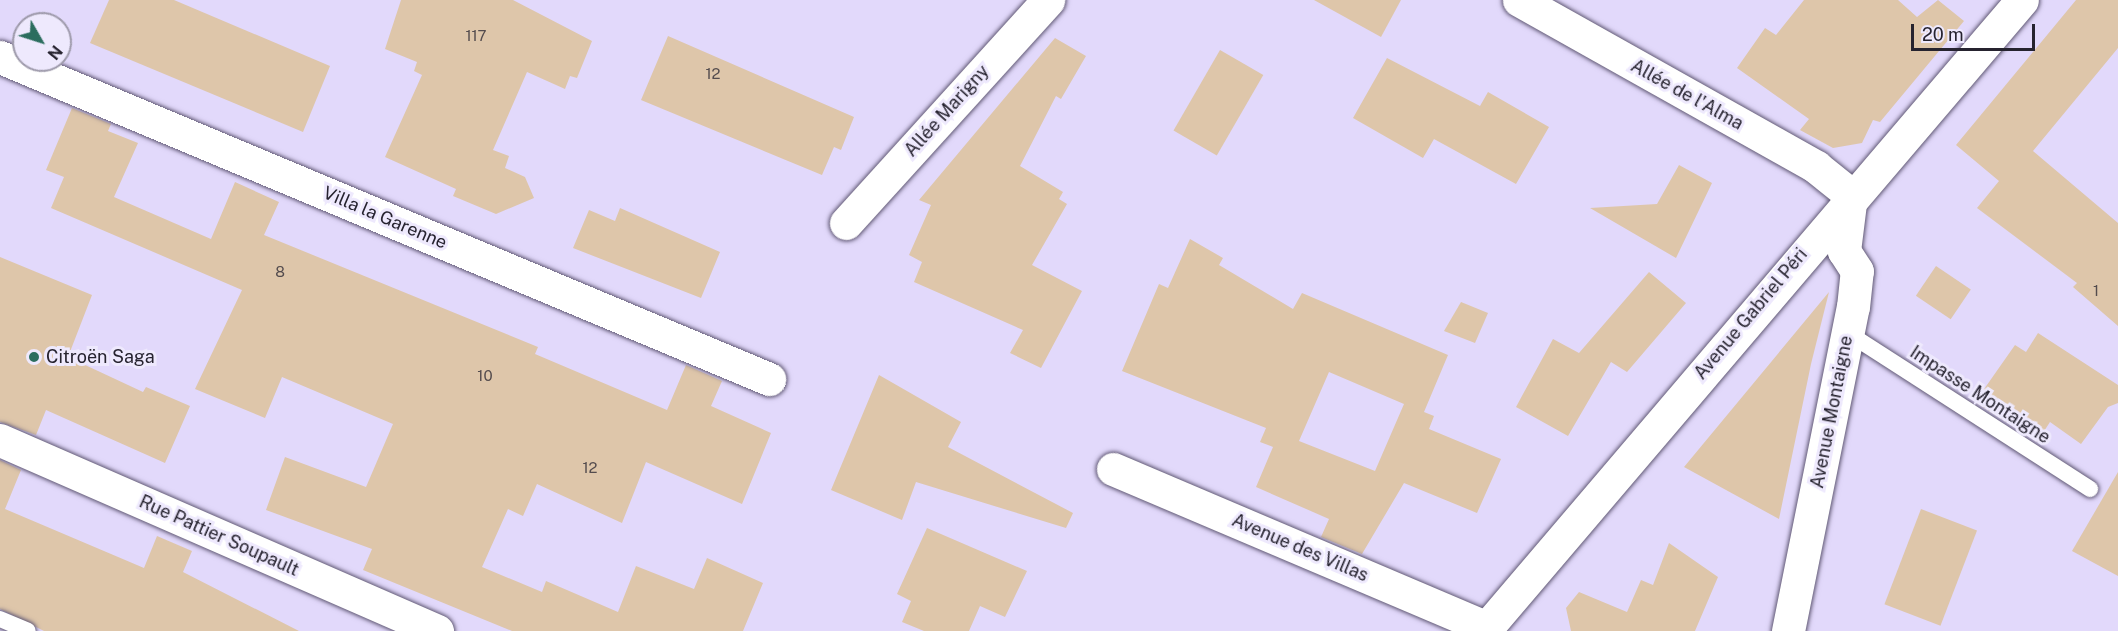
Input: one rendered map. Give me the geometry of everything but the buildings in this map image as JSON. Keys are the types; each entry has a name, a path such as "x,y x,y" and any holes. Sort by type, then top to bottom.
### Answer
{"street":[{"name":"Allée Marigny","path":"846,223 1048,0"},
{"name":"Allée de l'Alma","path":"1519,0 1815,167 1851,195"},
{"name":"Avenue Gabriel Péri","path":"1486,629 1851,195 2022,0"},
{"name":"Villa la Garenne","path":"0,57 769,379"},
{"name":"Avenue Montaigne","path":"1788,631 1848,333 1857,271 1844,250 1851,195"},
{"name":"Rue Pattier Soupault","path":"0,440 438,631"},
{"name":"Avenue des Villas","path":"1113,469 1486,629"}],"lane":[{"name":"Impasse Montaigne","path":"1848,333 2091,489"},
{"path":"0,619 28,631"}],"place":[{"name":"Citroën Saga","path":"34,357"}]}
